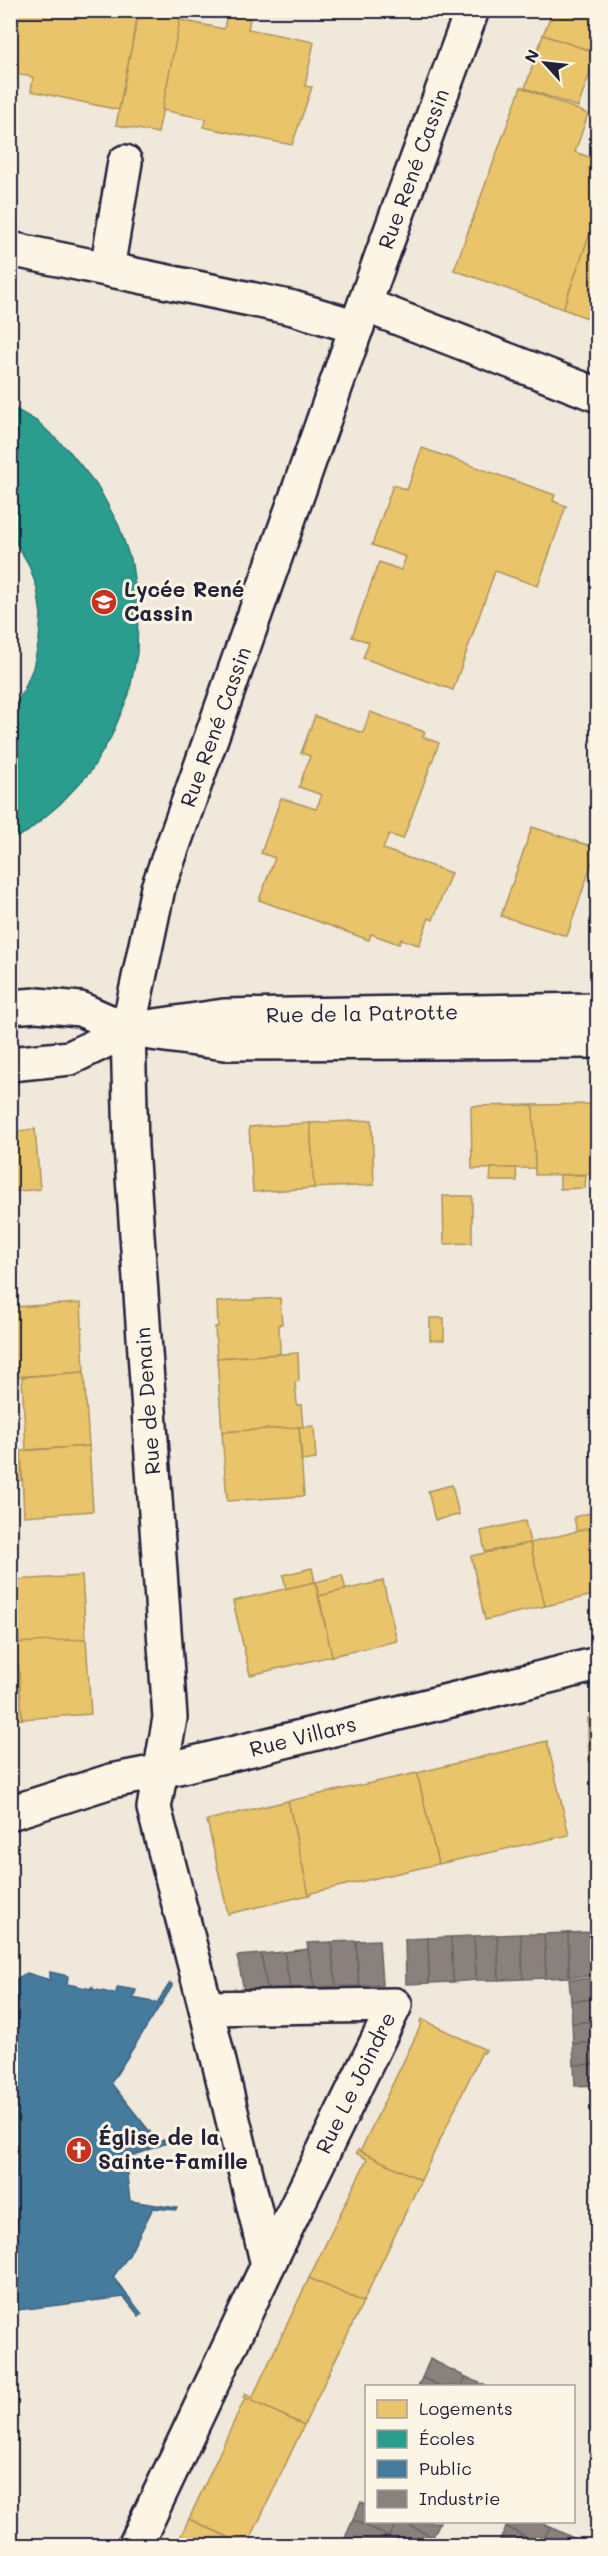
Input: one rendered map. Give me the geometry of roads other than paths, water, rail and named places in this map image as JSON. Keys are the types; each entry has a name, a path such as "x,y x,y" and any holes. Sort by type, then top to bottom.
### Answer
{"street":[{"name":"Rue René Cassin","path":"128,1030 158,888 472,10"},
{"path":"107,269 125,162"},
{"path":"10,249 293,308 361,316 597,395"},
{"name":"Rue de la Patrotte","path":"10,1007 37,1005 80,1009 128,1030 225,1043 597,1041"},
{"name":"Rue de la Patrotte","path":"10,1064 70,1058 128,1030 224,1016 597,1010"},
{"name":"Rue de Denain","path":"128,1030 131,1147 170,1718 162,1771"},
{"name":"Rue Villars","path":"10,1813 111,1781 162,1771 597,1664"},
{"path":"162,1771 154,1808 206,2008 268,2265"},
{"name":"Rue Le Joindre","path":"135,2546 268,2265 395,2005 206,2008"}],"place":[{"name":"Lycée René Cassin","path":"104,602"},
{"name":"Église de la Sainte-Famille","path":"79,2150"}]}
